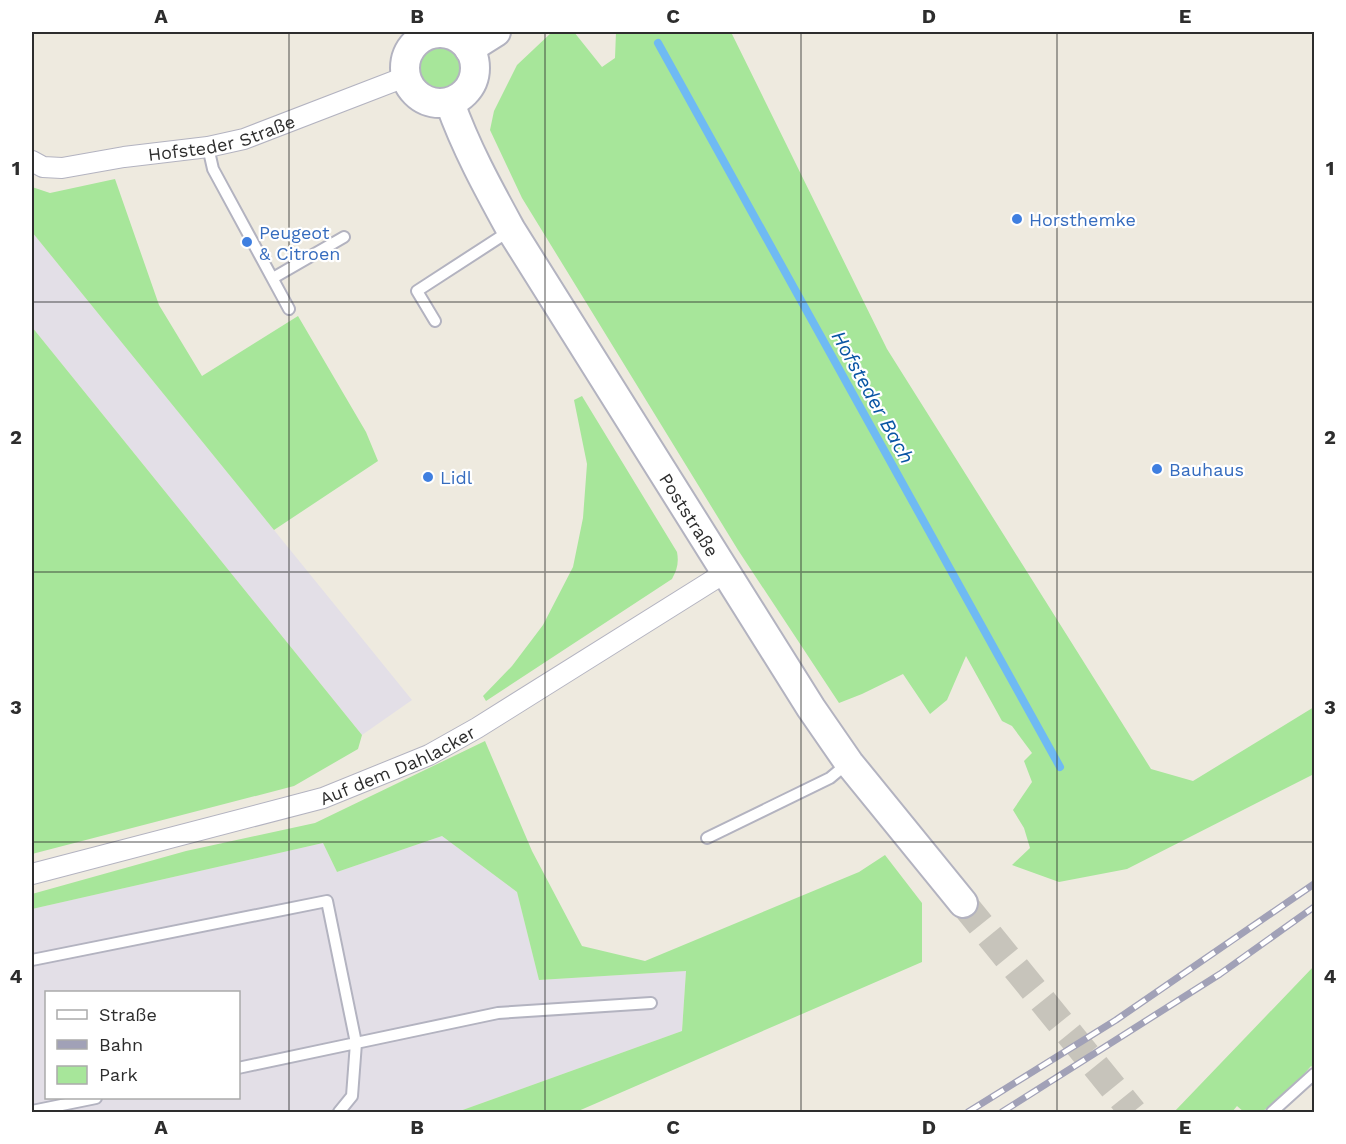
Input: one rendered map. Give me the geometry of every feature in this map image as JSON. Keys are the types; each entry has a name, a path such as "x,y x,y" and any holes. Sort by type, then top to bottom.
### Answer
{"street":[{"path":"470,49 496,32"},
{"path":"446,33 456,36 470,49 475,62 475,74 472,83 459,99 450,103 427,102 417,96 410,87 405,77 406,56 415,36 446,33"},
{"name":"Hofsteder Straße","path":"32,161 43,167 62,168 124,157 208,147 244,139 405,77"},
{"name":"Poststraße","path":"450,103 480,175 511,230 811,708 849,763 963,903"},
{"name":"Auf dem Dahlacker","path":"32,874 323,798 429,755 477,728 726,572"}],"lane":[{"path":"208,147 213,169 289,309"},
{"path":"435,321 417,291 511,230"},
{"path":"273,278 344,237"},
{"path":"707,838 830,778 849,763"},
{"path":"32,960 327,901 356,1043 352,1096 339,1113"},
{"path":"240,1068 498,1013 651,1003"},
{"path":"1272,1113 1314,1074"},
{"path":"32,1111 91,1099"}],"shaded area":[{"path":"32,232 412,700 362,735 32,327"},
{"path":"442,836 517,892 539,980 686,971 682,1031 457,1112 32,1112 32,909 323,843 337,872"}],"green space":[{"path":"552,32 574,32 602,67 615,58 616,32 731,32 887,349 1151,769 1193,781 1314,707 1314,774 1127,869 1059,882 1012,865 1030,848 1024,828 1013,810 1032,782 1024,761 1032,753 1012,726 1002,721 966,656 947,700 930,714 903,674 839,703 738,550 522,198 490,130 494,111 517,65"},
{"path":"443,44 459,51 466,67 459,83 443,90 427,83 420,67 427,51"},
{"path":"115,179 159,305 202,376 298,316 366,432 378,461 274,530 32,232 32,187 50,193"},
{"path":"32,327 362,735 358,749 294,786 32,854"},
{"path":"582,396 677,552 676,569 672,579 486,701 483,696 512,666 543,625 573,567 583,518 587,464 574,400"},
{"path":"485,741 532,851 582,946 645,961 859,872 885,855 922,903 922,962 576,1112 457,1112 682,1031 686,971 539,980 517,892 442,836 337,872 323,843 32,909 32,894 186,851 315,823"},
{"path":"1314,966 1314,1069 1311,1066 1298,1081 1262,1112 1244,1112 1237,1106 1232,1112 1174,1112"}],"waterway":[{"name":"Hofsteder Bach","path":"658,43 1060,767"}],"tunnel":[{"path":"963,903 1133,1112"}],"railway":[{"path":"968,1112 1116,1020 1314,884"},
{"path":"1002,1112 1220,974 1314,907"}],"place":[{"name":"Horsthemke","path":"1017,219"},
{"name":"Peugeot & Citroen","path":"247,242"},
{"name":"Bauhaus","path":"1157,469"},
{"name":"Lidl","path":"428,477"}]}
